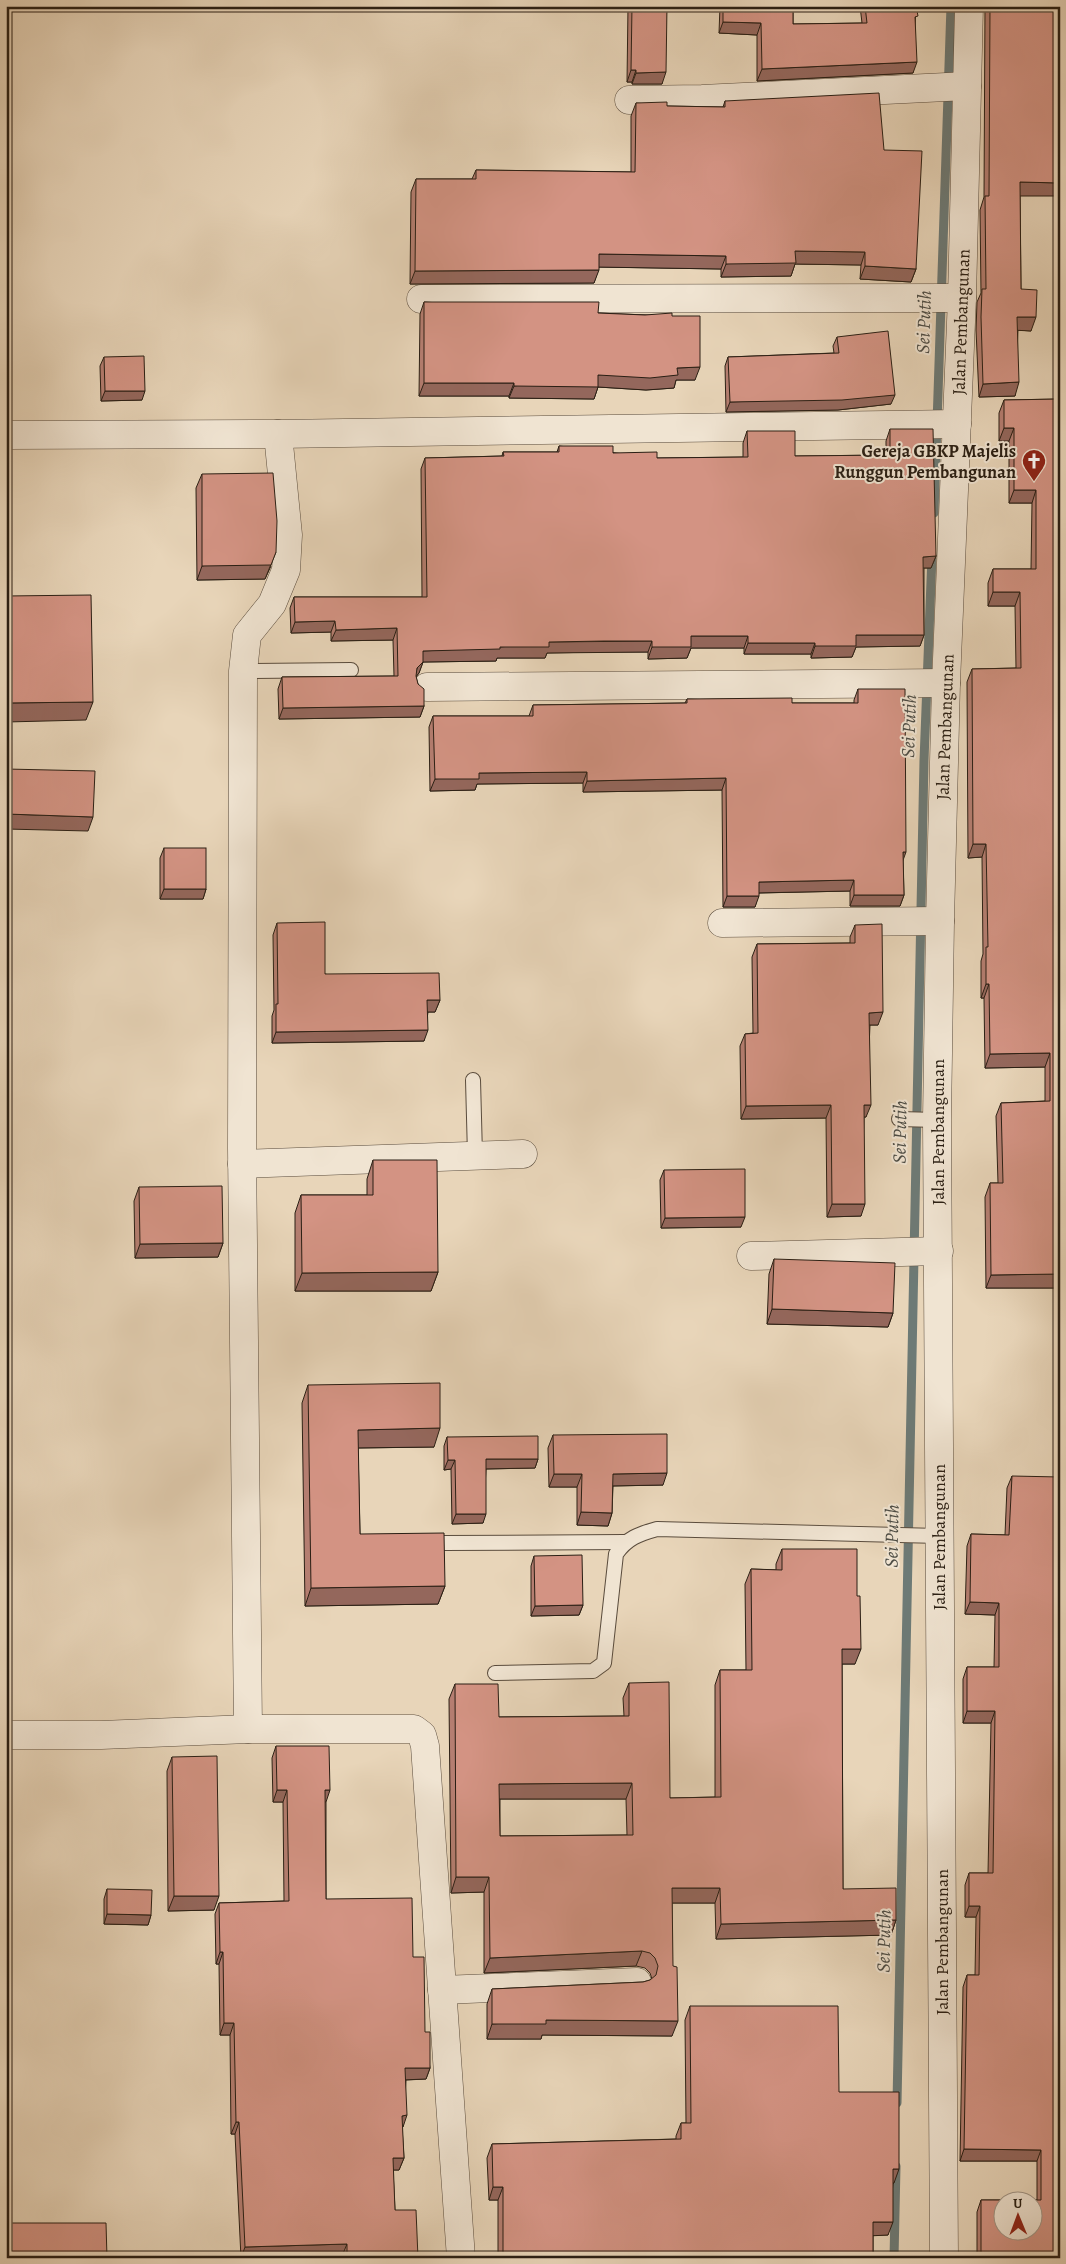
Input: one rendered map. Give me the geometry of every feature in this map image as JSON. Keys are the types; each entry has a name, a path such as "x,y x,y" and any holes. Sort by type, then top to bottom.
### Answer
{"street":[{"name":"Jalan Pembangunan","path":"944,2258 929,1536 933,1252 926,1119 941,423 951,298 957,87 969,6"},
{"path":"630,100 702,99 957,87"},
{"path":"421,298 951,298"},
{"path":"6,435 278,434 941,423"},
{"path":"248,1729 242,1164 243,671 247,635 272,604 286,570 288,535 278,434"},
{"path":"427,687 934,683"},
{"path":"722,923 929,921"},
{"path":"242,1164 523,1154"},
{"path":"751,1256 933,1252"},
{"path":"6,1736 101,1735 248,1729 414,1729 422,1734 425,1746 461,2258"},
{"path":"442,1990 637,1982"}],"lane":[{"path":"243,671 351,670"},
{"path":"473,1080 475,1156"},
{"path":"899,1119 926,1119"},
{"path":"443,1543 624,1542 640,1534 658,1530 929,1536"},
{"path":"495,1673 594,1671 604,1663 616,1554 624,1542"}],"building":[{"path":"632,6 667,6 666,72 636,73 636,70 631,70"},
{"path":"723,6 793,6 793,24 867,23 865,6 916,6 918,16 915,17 917,62 762,69 761,23 723,22"},
{"path":"990,6 1060,6 1060,183 1020,182 1021,289 1037,290 1036,317 1017,317 1019,382 983,384 981,317 982,289 986,289 985,196 989,196"},
{"path":"879,93 884,150 922,151 916,269 865,266 865,252 795,251 796,263 726,264 726,256 599,254 599,270 415,271 416,179 476,179 476,170 635,172 636,103 667,102 667,106 725,107 725,101"},
{"path":"424,302 599,302 598,313 645,315 672,313 672,316 700,316 700,367 677,368 678,375 650,378 598,375 598,387 514,386 514,383 424,383"},
{"path":"888,331 895,395 842,400 730,402 728,357 839,353 837,337"},
{"path":"144,356 145,391 105,391 104,357"},
{"path":"1060,399 1060,1274 991,1275 990,1183 1003,1183 1001,1103 1050,1101 1050,1053 990,1054 989,984 986,984 986,947 988,947 986,844 973,844 972,669 1021,668 1020,592 993,592 993,569 1036,569 1036,490 1014,490 1014,428 1004,428 1004,400"},
{"path":"890,429 933,429 936,556 923,557 924,635 856,635 856,646 815,646 815,643 748,643 748,636 691,636 691,647 652,647 652,641 604,641 549,642 549,647 500,647 500,649 423,651 423,662 417,668 416,676 418,684 424,689 424,706 283,708 282,677 398,676 397,628 336,630 335,621 295,622 294,597 427,597 425,458 504,456 503,452 559,452 559,446 613,446 613,453 657,452 657,458 748,457 747,431 795,431 795,456 890,455"},
{"path":"273,473 277,521 276,552 271,565 202,566 202,474"},
{"path":"91,595 93,702 6,703 6,596"},
{"path":"858,689 905,689 906,852 903,852 904,895 854,895 854,880 759,882 759,896 727,896 726,778 587,781 587,772 479,773 479,779 435,779 433,716 533,716 533,705 687,703 687,699 792,698 792,703 858,703"},
{"path":"6,769 95,771 93,817 6,814"},
{"path":"164,848 206,848 206,889 164,889"},
{"path":"325,922 325,974 439,973 440,1000 427,1000 428,1030 276,1032 276,1004 278,1004 277,923"},
{"path":"882,924 883,1012 869,1013 871,1105 864,1105 865,1204 832,1204 831,1105 746,1106 745,1034 758,1033 757,944 855,943 855,925"},
{"path":"373,1160 437,1160 438,1272 302,1273 301,1195 373,1195"},
{"path":"745,1169 745,1217 665,1218 664,1170"},
{"path":"222,1186 223,1243 140,1244 139,1187"},
{"path":"774,1259 895,1263 893,1313 772,1309"},
{"path":"440,1383 440,1428 358,1430 360,1534 444,1533 445,1586 311,1588 308,1385"},
{"path":"667,1434 667,1473 613,1474 612,1513 581,1512 582,1474 554,1474 553,1435"},
{"path":"538,1436 538,1459 486,1459 486,1514 456,1514 455,1460 448,1460 447,1437"},
{"path":"1012,1476 1060,1477 1060,2258 981,2258 981,2200 994,2200 994,2242 1044,2242 1044,2192 1041,2192 1041,2150 964,2149 967,1975 979,1975 980,1906 969,1906 969,1873 993,1873 995,1711 967,1711 967,1667 999,1667 999,1603 970,1602 971,1534 1009,1535"},
{"path":"782,1549 857,1549 857,1596 860,1596 861,1649 842,1649 843,1889 896,1888 896,1920 721,1924 720,1888 672,1888 673,1966 677,1967 678,2021 546,2020 546,2024 492,2024 492,1989 643,1982 650,1980 656,1975 658,1966 655,1958 650,1953 642,1951 490,1958 489,1877 456,1877 455,1684 498,1684 499,1717 629,1716 629,1683 669,1682 670,1798 721,1797 720,1670 752,1670 751,1569 782,1570","holes":["632,1783 633,1835 500,1836 499,1784"]},
{"path":"582,1555 583,1605 535,1606 534,1556"},
{"path":"276,1746 329,1746 330,1790 325,1790 326,1899 412,1898 413,1957 424,1957 425,2032 430,2032 430,2068 405,2068 407,2115 402,2116 404,2158 393,2158 395,2210 416,2210 418,2258 347,2258 347,2244 245,2247 239,2122 236,2122 234,2023 224,2023 223,1952 220,1952 219,1903 289,1901 287,1790 277,1790"},
{"path":"217,1756 219,1896 174,1896 172,1757"},
{"path":"107,1889 152,1890 151,1915 107,1914"},
{"path":"690,2006 838,2006 839,2092 899,2092 899,2169 893,2169 893,2222 873,2222 873,2258 503,2258 503,2187 493,2187 492,2144 681,2139 681,2123 691,2123"},
{"path":"6,2223 106,2223 107,2258 6,2258"}],"waterway":[{"name":"Sei Putih","path":"934,513 951,6"},
{"name":"Sei Putih","path":"897,2103 924,760 932,556"},
{"name":"Sei Putih","path":"894,2258 896,2166"}],"place":[{"name":"Gereja GBKP Majelis Runggun Pembangunan","path":"1034,482"}]}
